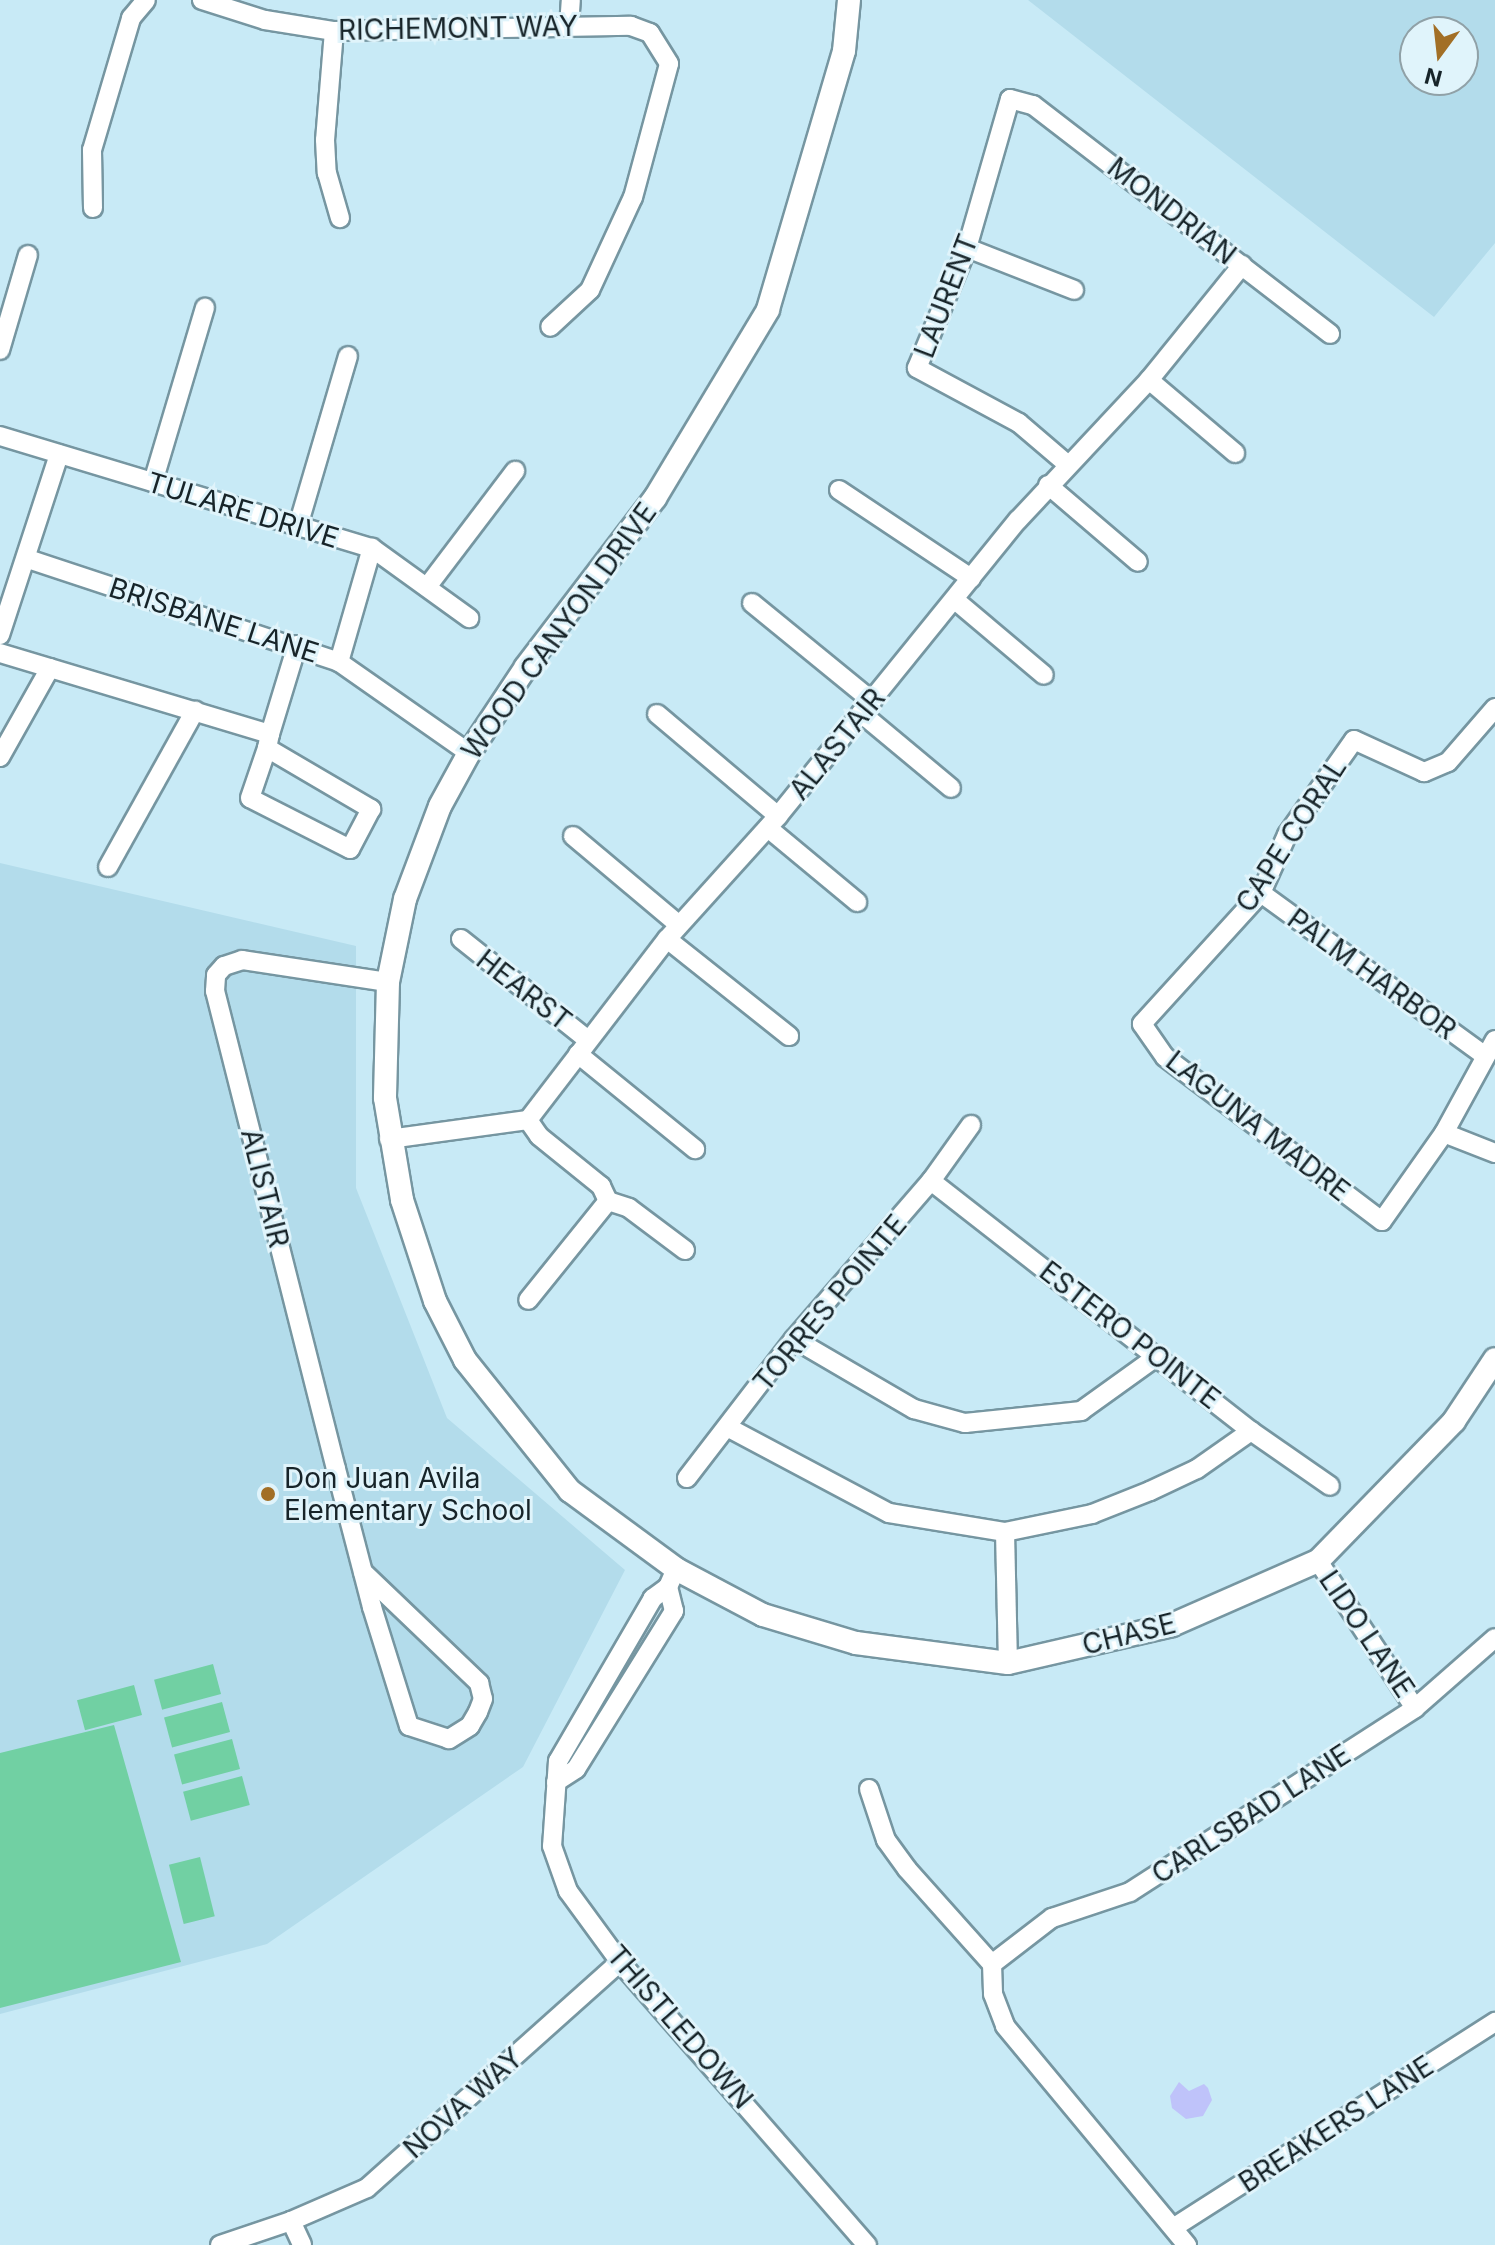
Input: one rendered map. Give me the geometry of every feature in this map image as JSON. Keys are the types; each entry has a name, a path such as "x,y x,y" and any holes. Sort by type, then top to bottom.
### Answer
{"street":[{"path":"93,208 92,150 131,18 146,0"},
{"name":"RICHEMONT WAY","path":"202,0 265,20 334,31 631,26 650,33 669,64 665,89 633,197 590,290 550,327"},
{"path":"569,26 571,0"},
{"name":"WOOD CANYON DRIVE","path":"672,1578 570,1491 465,1360 415,1246 389,1139 384,1050 388,982 405,899 440,806 469,753 526,667 655,498 768,310 844,51 849,0"},
{"path":"334,31 325,140 327,173 340,218"},
{"name":"LAURENT","path":"1010,99 967,248 917,368 1019,423 1067,464"},
{"name":"MONDRIAN","path":"1010,99 1033,105 1330,334"},
{"path":"967,248 1074,290"},
{"path":"0,350 28,255"},
{"name":"ALASTAIR","path":"528,1120 667,939 773,822 1048,485 1149,380 1242,265"},
{"path":"153,482 205,308"},
{"path":"298,526 348,356"},
{"path":"1149,380 1235,453"},
{"name":"TULARE DRIVE","path":"0,436 372,548 469,618"},
{"path":"0,635 28,559 59,454"},
{"path":"427,587 515,471"},
{"path":"1048,485 1138,562"},
{"path":"839,490 971,578"},
{"path":"339,662 372,548"},
{"name":"BRISBANE LANE","path":"28,559 297,645 339,662 469,753"},
{"path":"955,600 1044,675"},
{"path":"752,603 951,788"},
{"path":"0,653 195,711 269,741 371,809 350,849 250,798 269,741 297,645"},
{"path":"0,757 50,668"},
{"name":"CAPE CORAL","path":"1142,1024 1261,893 1287,835 1354,740 1424,772 1448,762 1495,708"},
{"path":"108,867 195,711"},
{"path":"657,714 857,902"},
{"path":"573,836 679,925"},
{"name":"PALM HARBOR","path":"1261,893 1489,1048"},
{"name":"HEARST","path":"461,939 695,1149"},
{"path":"667,939 789,1036"},
{"name":"ALISTAIR","path":"363,1572 479,1683 483,1699 478,1712 470,1726 449,1739 409,1726 363,1572 215,991 216,975 242,960 388,982"},
{"name":"LAGUNA MADRE","path":"1142,1024 1165,1057 1382,1221 1444,1133"},
{"path":"1489,1048 1444,1133 1495,1153"},
{"path":"389,1139 528,1120 539,1136 601,1186 608,1201 629,1208 685,1250"},
{"name":"TORRES POINTE","path":"687,1478 729,1428 794,1339 931,1181 971,1125"},
{"name":"ESTERO POINTE","path":"931,1181 1159,1355 1251,1431 1330,1486"},
{"path":"528,1300 608,1201"},
{"path":"794,1339 914,1409 965,1423 1081,1411 1159,1355"},
{"name":"CHASE","path":"672,1578 763,1615 856,1643 1008,1663 1172,1625 1318,1561 1454,1421 1495,1359"},
{"path":"729,1428 889,1513 1005,1532 1092,1514 1150,1491 1197,1469 1251,1431"},
{"path":"1005,1532 1008,1663"},
{"name":"LIDO LANE","path":"1318,1561 1415,1708"},
{"name":"THISTLEDOWN","path":"672,1578 653,1598 566,1748 556,1782 552,1846 568,1891 620,1962 867,2245"},
{"name":"CARLSBAD LANE","path":"992,1964 1052,1918 1130,1892 1415,1708 1495,1638"},
{"path":"869,1789 886,1840 907,1869 992,1964 993,1994 1005,2026 1176,2226 1187,2245"},
{"name":"NOVA WAY","path":"220,2245 291,2221 367,2188 620,1962"},
{"name":"BREAKERS LANE","path":"1176,2226 1495,2022"},
{"path":"291,2221 302,2245"}],"shaded area":[{"path":"1028,0 1495,0 1495,243 1434,317"},
{"name":"Don Juan Avila Elementary School","path":"0,863 356,946 356,1188 447,1418 625,1570 523,1767 267,1944 0,2014"}],"green space":[{"path":"213,1664 221,1694 162,1710 154,1680"},
{"path":"134,1685 142,1715 85,1730 77,1700"},
{"path":"222,1702 230,1732 172,1747 164,1718"},
{"path":"114,1725 181,1962 0,2008 0,1753"},
{"path":"232,1739 240,1769 182,1784 174,1755"},
{"path":"242,1776 250,1805 191,1821 183,1792"},
{"path":"200,1857 215,1916 184,1924 169,1865"}],"water":[{"path":"1179,2082 1189,2091 1204,2084 1208,2088 1212,2100 1203,2116 1186,2119 1172,2108 1170,2096"}],"place":[{"name":"Don Juan Avila Elementary School","path":"268,1494"}]}
